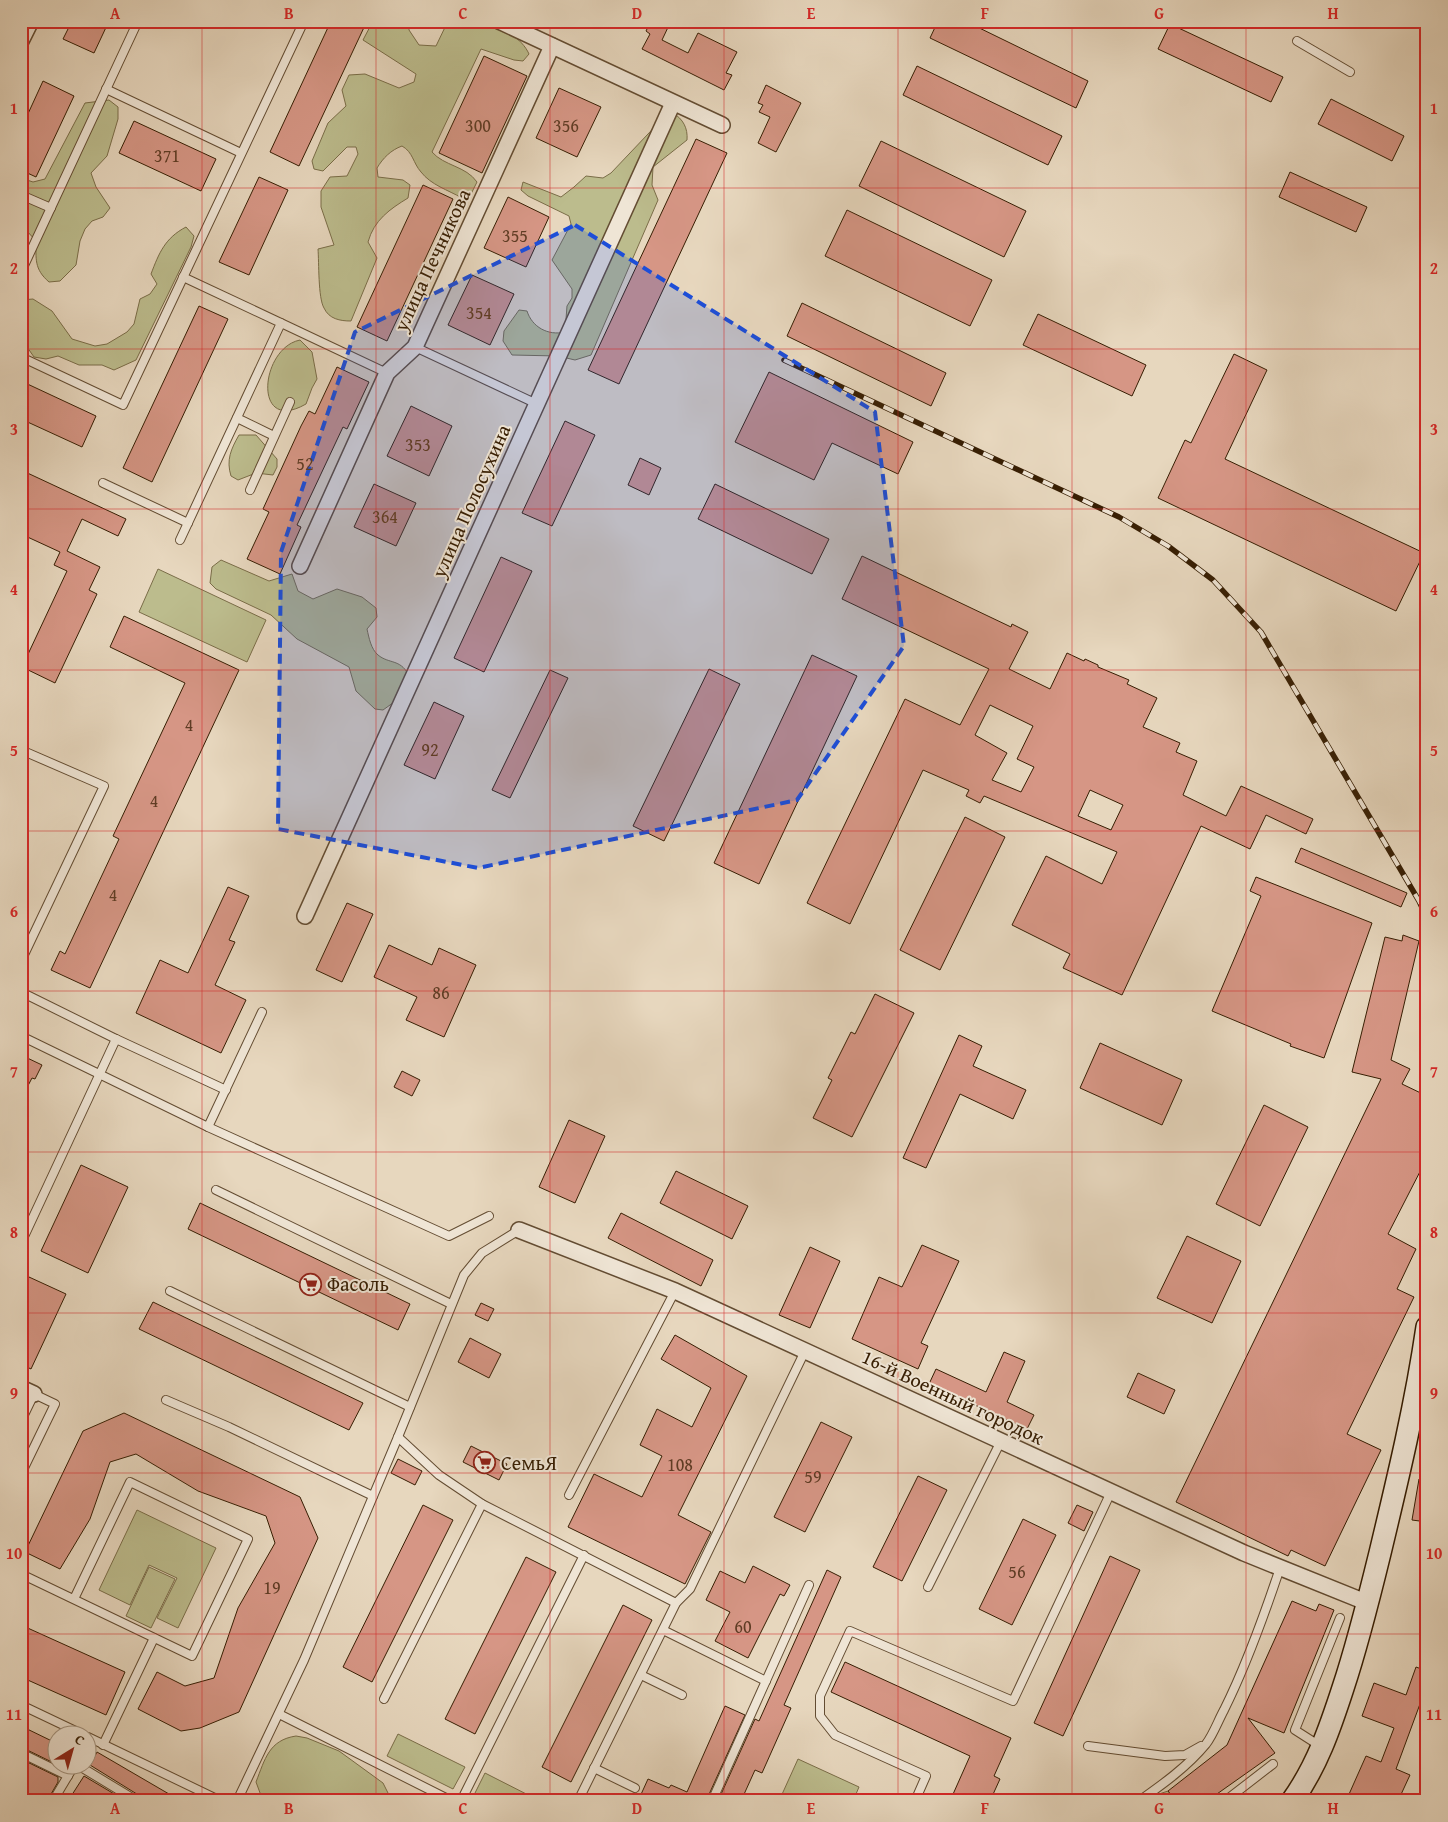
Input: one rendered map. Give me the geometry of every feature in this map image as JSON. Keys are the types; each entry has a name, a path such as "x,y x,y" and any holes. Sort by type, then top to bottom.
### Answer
{"main road":[{"path":"1292,1801 1323,1748 1349,1671 1368,1603 1416,1397 1427,1327"}],"street":[{"path":"21,41 31,21"},
{"path":"499,21 518,25 552,46 722,125"},
{"name":"улица Печникова","path":"300,566 387,373 415,347 552,46"},
{"name":"улица Полосухина","path":"305,916 674,103"},
{"name":"16-й Военный городок","path":"519,1230 675,1291 1244,1553 1368,1603"}],"lane":[{"path":"21,272 138,21"},
{"path":"21,357 123,405 304,21"},
{"path":"1297,41 1350,72"},
{"path":"106,89 241,152"},
{"path":"21,195 51,208"},
{"path":"183,277 387,373"},
{"path":"180,540 281,323"},
{"path":"415,347 537,404"},
{"path":"250,490 290,402"},
{"path":"237,418 274,436"},
{"path":"103,483 188,523"},
{"path":"21,750 104,786 21,961"},
{"path":"21,992 226,1090"},
{"path":"208,1127 262,1012"},
{"path":"21,1036 208,1127 449,1236 489,1216"},
{"path":"21,1243 116,1039"},
{"path":"216,1190 451,1304"},
{"path":"237,1801 304,1660 464,1275 482,1254 519,1230"},
{"path":"170,1291 410,1407"},
{"path":"569,1495 675,1291"},
{"path":"578,1801 676,1603 690,1589 805,1351"},
{"path":"21,1421 28,1391 55,1404 21,1474"},
{"path":"166,1400 229,1427 372,1496"},
{"path":"398,1437 439,1475 482,1504 676,1603"},
{"path":"928,1587 1001,1441"},
{"path":"21,1574 192,1656 248,1539 130,1482 74,1599"},
{"path":"915,1801 926,1776 835,1735 820,1716 820,1696 850,1631 1013,1701 1111,1492"},
{"path":"384,1699 482,1504"},
{"path":"461,1801 584,1555"},
{"path":"1139,1801 1164,1784 1190,1761 1207,1742 1236,1685 1265,1615 1280,1568"},
{"path":"712,1801 809,1585"},
{"path":"1323,1748 1294,1730 1340,1618"},
{"path":"663,1630 766,1681"},
{"path":"103,1744 154,1638"},
{"path":"641,1675 682,1695"},
{"path":"21,1705 59,1724"},
{"path":"279,1714 452,1801"},
{"path":"98,1742 221,1801"},
{"path":"1088,1746 1165,1756 1185,1755 1207,1742"},
{"path":"21,1753 68,1776 53,1801"},
{"path":"1225,1801 1272,1764"},
{"path":"594,1768 635,1788"},
{"path":"92,1774 137,1801"},
{"path":"1234,1794 1239,1801"}],"highlighted area":[{"path":"575,225 875,412 904,646 797,800 478,868 278,829 281,552 355,332"}],"green space":[{"path":"373,21 409,21 409,30 419,45 436,46 448,21 480,21 497,26 516,38 529,54 523,61 514,60 481,49 432,152 437,157 467,173 477,182 470,196 462,198 425,177 418,169 411,154 402,146 391,152 379,164 377,168 378,177 403,180 410,185 408,198 389,211 374,227 368,242 377,258 351,321 343,321 329,315 322,303 318,249 334,245 321,207 321,191 330,177 347,176 358,154 356,147 347,147 323,171 314,169 312,161 328,123 346,106 342,90 349,75 365,74 399,88 414,82 416,74 363,40"},
{"path":"109,100 118,107 118,119 107,156 91,173 96,187 110,208 103,217 92,221 85,229 80,241 76,265 60,281 49,282 38,268 36,240 25,227 22,220 20,204 21,178 33,182 45,179 85,103"},
{"path":"673,113 684,124 687,140 653,167 652,185 658,200 591,355 575,360 558,356 512,355 503,341 504,331 519,310 527,311 533,322 542,329 553,333 565,332 567,306 572,298 572,289 552,260 571,224 569,216 528,196 521,190 523,182 561,197 586,176 603,178 611,173 666,115"},
{"path":"186,227 194,236 191,247 136,360 114,370 102,365 79,365 58,356 46,359 34,357 27,347 27,335 21,330 21,300 33,299 52,311 72,339 95,346 107,344 127,332 134,324 140,299 150,294 157,284 151,274 160,253 173,236"},
{"path":"300,340 312,352 317,379 306,404 289,410 277,408 270,399 268,387 270,372 276,358 287,346"},
{"path":"239,435 256,435 277,459 277,467 273,475 256,473 238,480 231,476 230,455"},
{"path":"221,560 269,581 292,574 298,591 313,599 337,589 362,597 376,608 377,617 367,629 372,647 382,658 398,664 408,674 397,700 383,710 375,709 356,691 349,667 297,639 271,615 216,589 210,583 212,567"},
{"path":"158,569 266,620 247,662 139,612"},
{"path":"137,1510 216,1548 178,1628 157,1618 177,1578 149,1565 130,1605 99,1590"},
{"path":"149,1567 175,1579 151,1628 126,1616"},
{"path":"398,1734 465,1767 453,1789 387,1756"},
{"path":"296,1736 307,1738 339,1751 383,1783 388,1793 385,1801 263,1801 256,1782 265,1758 274,1746 287,1738"},
{"path":"798,1759 859,1787 853,1801 779,1801"},
{"path":"485,1773 540,1801 476,1801 472,1799"},
{"path":"1168,1791 1176,1801 1149,1801 1159,1794"}],"building":[{"path":"72,21 109,21 94,53 63,39"},
{"path":"331,21 367,21 299,166 270,152"},
{"path":"651,21 671,21 662,40 688,53 698,33 737,52 726,73 732,75 724,90 642,49 650,34 646,31"},
{"path":"938,21 965,21 1088,81 1076,108 930,38"},
{"path":"1170,24 1283,77 1271,102 1158,49"},
{"path":"484,56 527,76 482,173 439,153"},
{"path":"917,66 1062,136 1048,165 903,95"},
{"path":"43,81 74,96 36,177 21,170 21,129"},
{"path":"766,85 801,103 776,152 758,143 770,117 759,112 763,105 758,103"},
{"path":"559,88 601,107 577,157 536,138"},
{"path":"1331,99 1404,136 1392,161 1318,124"},
{"path":"134,121 216,159 201,191 119,153"},
{"path":"696,139 727,153 619,384 588,370"},
{"path":"881,141 1026,211 1004,257 859,186"},
{"path":"1290,172 1367,207 1356,232 1279,197"},
{"path":"259,177 288,190 249,275 219,262"},
{"path":"423,185 453,199 387,341 357,327"},
{"path":"508,197 549,217 526,267 484,248"},
{"path":"847,210 992,280 970,326 825,256"},
{"path":"472,275 514,294 490,345 448,325"},
{"path":"802,303 946,373 931,406 787,336"},
{"path":"199,306 228,319 152,482 123,468"},
{"path":"1038,314 1146,365 1132,396 1023,345"},
{"path":"1234,354 1267,370 1225,459 1424,553 1396,611 1158,498 1185,440 1191,443"},
{"path":"337,367 369,382 347,429 343,427 297,525 301,527 280,574 247,559 269,512 263,509 301,426 309,411 315,414"},
{"path":"769,372 913,442 898,474 832,443 814,480 735,442"},
{"path":"21,381 96,416 82,447 21,419"},
{"path":"411,406 452,426 429,476 387,456"},
{"path":"565,421 595,435 552,526 522,513"},
{"path":"640,458 661,468 649,495 628,485"},
{"path":"21,470 126,519 118,536 82,519 67,551 100,567 89,590 97,594 55,683 22,667 67,571 54,565 60,552 21,534"},
{"path":"374,484 416,503 396,546 354,527"},
{"path":"715,484 829,539 812,574 698,519"},
{"path":"862,556 1011,627 1012,624 1028,632 1009,669 1050,689 1067,653 1084,661 1085,659 1098,665 1098,667 1129,680 1127,684 1157,698 1143,727 1180,743 1176,752 1197,761 1183,795 1226,816 1241,786 1313,819 1306,834 1266,815 1250,849 1201,826 1122,995 1063,968 1070,954 1012,925 1046,856 1102,884 1117,852 984,796 980,803 966,796 969,790 923,770 850,924 807,903 905,699 960,725 989,669 842,599","holes":["990,705 1033,726 1017,759 1034,767 1021,792 992,780 1007,753 975,735","1090,790 1123,805 1111,830 1078,816"]},
{"path":"501,557 532,571 484,672 454,658"},
{"path":"124,616 239,670 90,988 51,970 60,951 65,954 119,839 113,836 185,683 110,647"},
{"path":"812,655 857,676 759,884 714,863"},
{"path":"709,669 740,684 664,841 633,826"},
{"path":"550,670 568,678 510,798 492,790"},
{"path":"434,702 464,716 435,779 404,765"},
{"path":"965,817 1005,837 940,970 900,950"},
{"path":"1301,848 1407,893 1401,907 1295,862"},
{"path":"1256,877 1372,923 1324,1058 1290,1046 1291,1044 1212,1011 1261,896 1250,891"},
{"path":"228,887 249,896 229,940 235,942 215,985 246,1000 221,1053 136,1013 160,960 188,973"},
{"path":"347,903 373,914 342,982 316,970"},
{"path":"1403,935 1419,941 1391,1060 1410,1069 1402,1084 1427,1096 1427,1114 1420,1129 1427,1132 1427,1158 1388,1234 1416,1249 1397,1289 1414,1297 1347,1434 1381,1450 1325,1566 1291,1550 1288,1556 1176,1502 1381,1079 1352,1072 1385,937 1402,941"},
{"path":"389,945 432,965 439,948 476,965 444,1037 406,1020 417,997 374,977"},
{"path":"875,994 914,1013 852,1137 813,1118 832,1080 828,1078 851,1032 855,1034"},
{"path":"959,1035 982,1046 973,1066 1026,1090 1013,1119 960,1094 926,1168 903,1158"},
{"path":"1100,1043 1182,1080 1162,1125 1080,1088"},
{"path":"21,1055 42,1065 35,1079 32,1078 21,1099"},
{"path":"402,1071 420,1080 412,1096 394,1087"},
{"path":"1264,1105 1308,1127 1260,1226 1216,1204"},
{"path":"569,1120 605,1136 575,1203 539,1187"},
{"path":"81,1165 128,1187 88,1273 41,1251"},
{"path":"676,1171 748,1206 732,1239 660,1203"},
{"path":"200,1203 410,1304 398,1330 188,1229"},
{"path":"621,1213 713,1260 701,1286 608,1238"},
{"path":"1187,1236 1241,1261 1212,1323 1157,1298"},
{"path":"922,1245 959,1261 921,1343 928,1346 918,1369 852,1339 879,1277 902,1287"},
{"path":"810,1247 840,1261 810,1328 779,1315"},
{"path":"29,1277 66,1294 31,1369 21,1364 21,1295"},
{"path":"153,1302 363,1403 349,1430 139,1329"},
{"path":"481,1303 494,1309 488,1321 475,1315"},
{"path":"675,1335 747,1376 678,1515 711,1532 685,1584 568,1527 594,1474 642,1497 662,1456 640,1445 657,1409 692,1427 711,1388 661,1359"},
{"path":"470,1338 501,1354 489,1378 458,1362"},
{"path":"1004,1352 1025,1361 1007,1402 1034,1415 1027,1429 929,1384 936,1369 986,1392"},
{"path":"1138,1373 1175,1390 1164,1414 1127,1397"},
{"path":"124,1413 300,1497 318,1538 239,1712 200,1728 181,1731 138,1709 157,1672 185,1686 214,1678 238,1608 275,1543 266,1516 198,1491 136,1454 110,1462 90,1519 60,1569 25,1552 83,1431"},
{"path":"821,1422 852,1437 805,1532 774,1517"},
{"name":"СемьЯ","path":"471,1446 507,1464 499,1480 463,1462"},
{"path":"398,1459 422,1471 415,1485 391,1473"},
{"path":"918,1476 947,1490 902,1581 873,1567"},
{"path":"1419,1479 1427,1479 1427,1522 1412,1520"},
{"path":"423,1505 453,1520 372,1682 343,1667"},
{"path":"1077,1505 1093,1512 1084,1531 1068,1523"},
{"path":"1023,1519 1056,1535 1012,1625 979,1609"},
{"path":"1110,1556 1140,1570 1063,1736 1034,1723"},
{"path":"526,1557 556,1572 475,1734 445,1719"},
{"path":"753,1566 790,1585 784,1596 780,1594 748,1658 715,1641 730,1612 706,1600 720,1571 745,1583"},
{"path":"827,1570 841,1577 784,1705 791,1708 762,1773 755,1770 741,1801 718,1801 755,1719 759,1721"},
{"path":"1292,1601 1316,1611 1319,1604 1334,1610 1284,1733 1248,1718 1275,1753 1207,1801 1176,1801 1168,1791 1227,1745"},
{"path":"623,1605 652,1620 571,1782 542,1767"},
{"path":"21,1625 125,1672 106,1715 21,1677"},
{"path":"845,1662 1011,1738 994,1776 1000,1779 990,1801 950,1801 970,1756 831,1692"},
{"path":"1416,1667 1427,1671 1427,1685 1396,1769 1410,1775 1398,1801 1346,1801 1366,1756 1381,1762 1394,1728 1362,1716 1374,1683 1406,1695"},
{"path":"725,1706 745,1715 706,1801 638,1801 648,1779 669,1788 671,1785 687,1792"},
{"path":"21,1726 48,1739 48,1760 21,1747"},
{"path":"98,1753 181,1801 143,1801 140,1796 98,1770"},
{"path":"21,1759 48,1772 48,1774 58,1777 58,1782 47,1801 21,1801"},
{"path":"84,1776 126,1801 68,1801"}],"railway":[{"path":"784,360 1119,517 1168,546 1213,580 1261,632 1419,901 1427,918"},
{"path":"1422,1801 1427,1776"}],"place":[{"name":"Фасоль","path":"311,1284"},
{"name":"СемьЯ","path":"485,1463"}]}
